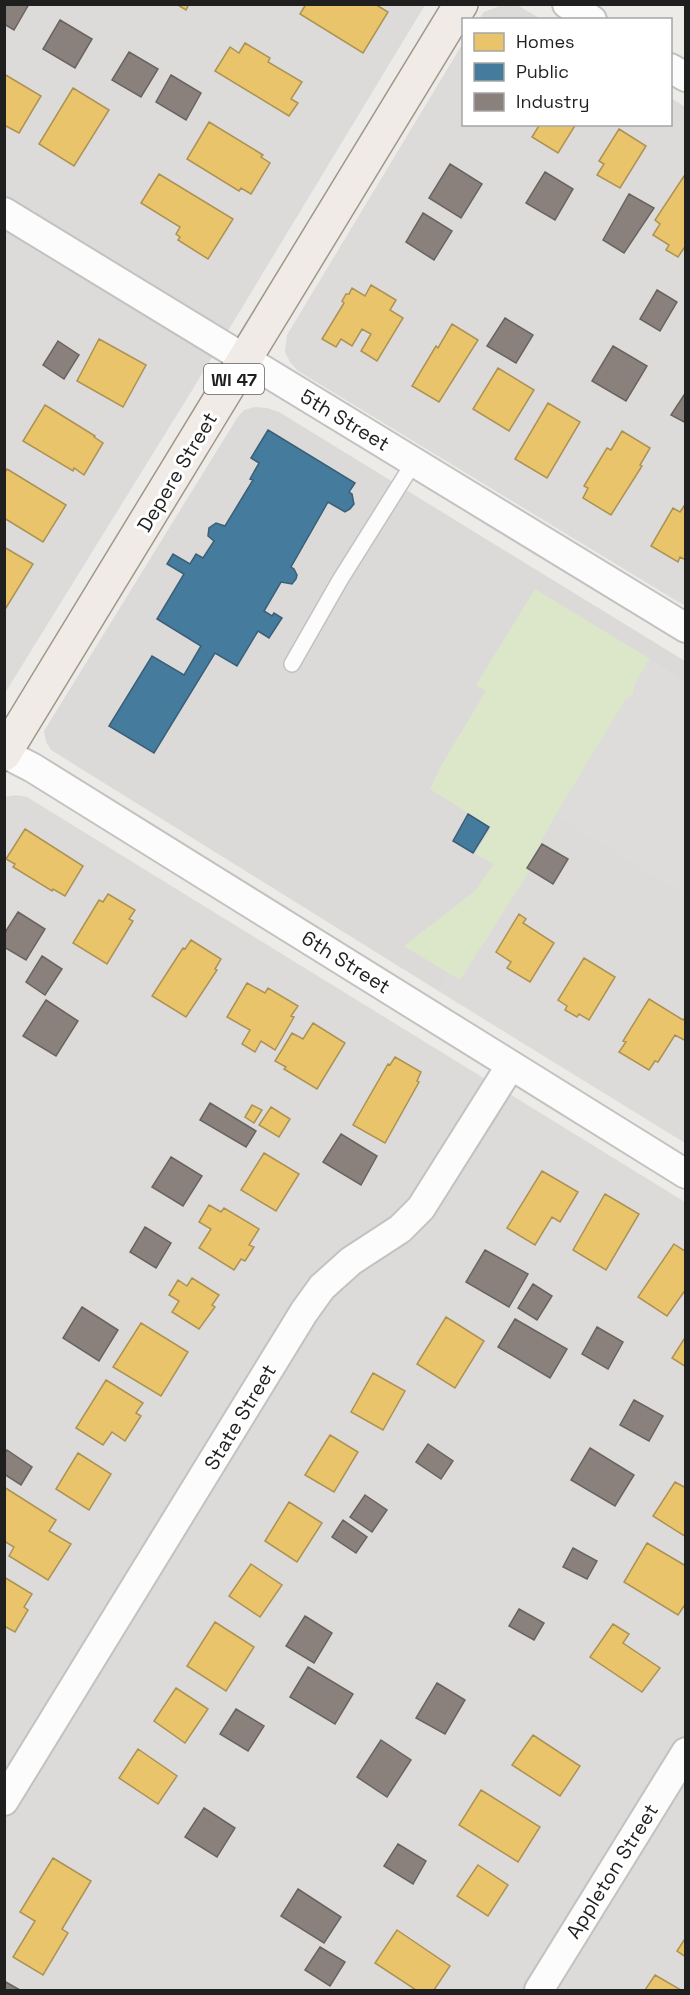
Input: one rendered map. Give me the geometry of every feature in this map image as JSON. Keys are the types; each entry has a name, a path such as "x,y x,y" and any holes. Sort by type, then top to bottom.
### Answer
{"main road":[{"name":"Depere Street","path":"5,754 461,4"}],"street":[{"path":"567,4 589,18"},
{"path":"672,69 686,77"},
{"name":"5th Street","path":"4,212 686,628"},
{"name":"6th Street","path":"5,754 33,768 686,1173"},
{"name":"State Street","path":"4,1801 304,1312 322,1287 351,1261 400,1229 421,1208 511,1065"},
{"name":"Appleton Street","path":"539,1990 686,1752"}],"lane":[{"path":"292,664 340,580 414,462"}],"shaded area":[{"path":"505,4 517,5 539,18 480,18 484,12"},
{"path":"5,5 425,5 191,392 5,693"},
{"path":"462,45 462,126 672,126 672,99 685,107 685,606 298,371 285,352 287,335"},
{"path":"255,407 279,412 685,661 685,895 553,811 440,992 51,750 46,742 44,731 237,418 244,410"},
{"path":"650,659 685,681 685,895 555,816 626,699 633,695 635,684"},
{"path":"16,795 27,797 685,1202 686,1990 5,1990 4,797"},
{"path":"553,811 685,895 685,1143 440,992"}],"green space":[{"path":"535,589 650,659 635,684 633,695 626,699 555,816 527,867 530,870 460,980 404,946 475,891 494,864 475,854 490,829 489,826 430,789 441,766 486,691 476,685"}],"building: Homes":[{"path":"176,4 189,4 186,10"},
{"path":"306,4 375,4 388,12 363,53 300,14"},
{"path":"245,43 270,58 268,62 302,82 291,99 298,103 289,116 215,71 230,47 239,53"},
{"path":"4,74 41,96 19,133 4,125"},
{"path":"73,88 109,110 74,166 39,144"},
{"path":"209,122 263,155 261,157 270,163 251,194 241,188 239,191 187,159"},
{"path":"539,126 575,126 558,153 532,137"},
{"path":"619,129 646,146 620,188 597,175 604,164 599,161"},
{"path":"686,173 686,245 678,257 666,250 669,245 653,235 660,224 655,220"},
{"path":"159,174 233,219 208,259 178,240 180,237 176,234 180,227 141,203"},
{"path":"371,285 396,300 390,310 403,318 377,361 361,351 371,334 362,329 352,346 341,339 336,347 322,339 344,303 342,301 346,294 349,294 352,288 365,296"},
{"path":"452,324 478,340 439,402 412,386"},
{"path":"99,339 146,365 123,407 77,381"},
{"path":"498,368 534,390 509,431 473,409"},
{"path":"548,403 580,422 547,478 515,459"},
{"path":"45,405 103,443 84,475 74,468 73,471 23,441"},
{"path":"622,431 650,448 640,465 642,466 611,515 583,498 588,488 584,486 607,448 611,450"},
{"path":"7,469 66,505 43,542 4,518 4,474"},
{"path":"686,503 686,560 680,557 678,562 651,546 673,508 680,512"},
{"path":"4,547 33,564 4,611"},
{"path":"25,829 83,866 65,896 53,889 52,891 13,867 15,864 6,859"},
{"path":"108,894 135,910 129,919 133,921 107,964 73,943 99,900 103,902"},
{"path":"519,914 526,919 523,923 554,943 530,982 507,968 511,962 496,952"},
{"path":"191,940 221,959 215,969 217,970 186,1017 152,996 183,948 185,949"},
{"path":"584,958 615,977 589,1020 579,1014 577,1017 565,1010 567,1006 558,1000"},
{"path":"247,983 265,993 268,988 298,1006 275,1050 261,1041 255,1052 242,1044 250,1030 227,1017"},
{"path":"649,999 683,1020 686,1017 686,1041 675,1035 658,1062 655,1061 649,1070 619,1052 626,1042 623,1041"},
{"path":"313,1023 345,1043 317,1089 275,1061 292,1033 303,1039"},
{"path":"395,1057 421,1072 417,1081 419,1082 385,1143 353,1125 388,1064 390,1065"},
{"path":"252,1105 262,1110 254,1123 245,1117"},
{"path":"271,1107 290,1119 279,1137 259,1125"},
{"path":"264,1153 299,1174 276,1211 241,1190"},
{"path":"542,1171 578,1192 560,1222 552,1217 535,1245 507,1228"},
{"path":"605,1194 639,1214 606,1270 573,1250"},
{"path":"209,1205 221,1212 224,1208 259,1229 249,1245 254,1247 245,1261 241,1259 234,1270 199,1248 211,1229 199,1222"},
{"path":"674,1244 686,1252 686,1289 667,1316 638,1297"},
{"path":"192,1278 219,1295 212,1305 215,1307 199,1329 172,1312 179,1301 169,1295 178,1280 187,1286"},
{"path":"446,1317 484,1341 455,1388 417,1364"},
{"path":"141,1323 188,1352 161,1396 113,1367"},
{"path":"686,1336 686,1367 672,1358"},
{"path":"373,1373 405,1391 383,1430 351,1412"},
{"path":"106,1380 143,1403 136,1413 141,1416 125,1441 112,1432 103,1445 76,1428"},
{"path":"330,1435 358,1452 334,1492 305,1475"},
{"path":"78,1453 111,1474 89,1510 56,1489"},
{"path":"675,1482 686,1488 686,1537 653,1516"},
{"path":"4,1487 56,1520 49,1531 71,1544 48,1580 9,1556 14,1547 4,1541"},
{"path":"289,1502 322,1523 297,1562 265,1541"},
{"path":"647,1543 686,1566 686,1603 678,1615 624,1582"},
{"path":"251,1564 282,1585 260,1617 229,1596"},
{"path":"4,1577 32,1594 24,1607 28,1610 15,1632 4,1626"},
{"path":"215,1622 254,1647 226,1691 187,1666"},
{"path":"613,1624 629,1634 623,1643 660,1668 642,1692 590,1657"},
{"path":"176,1688 208,1709 185,1743 154,1721"},
{"path":"533,1735 580,1766 560,1796 512,1765"},
{"path":"138,1749 177,1776 158,1804 119,1778"},
{"path":"481,1790 540,1827 518,1862 459,1825"},
{"path":"53,1858 91,1881 62,1929 68,1933 43,1975 13,1957 35,1921 20,1912"},
{"path":"478,1865 508,1885 488,1916 457,1896"},
{"path":"397,1930 450,1966 434,1990 416,1990 375,1963"},
{"path":"686,1937 686,1957 677,1951"},
{"path":"655,1975 681,1990 645,1990"}],"building: Public":[{"path":"268,430 355,483 349,492 352,494 354,504 345,512 328,502 291,567 297,575 296,579 292,584 281,582 264,611 282,618 269,638 258,631 237,666 215,653 154,753 109,726 152,656 184,675 201,646 157,619 184,574 167,564 173,554 190,564 196,554 203,558 214,541 208,536 209,528 216,523 225,526 253,480 250,479 259,463 251,458"},
{"path":"468,814 489,827 473,853 453,841"}],"building: Industry":[{"path":"4,4 29,4 14,30 4,24"},
{"path":"60,20 92,39 75,68 43,49"},
{"path":"129,52 158,69 141,97 112,80"},
{"path":"171,75 201,93 186,120 156,102"},
{"path":"450,164 482,184 461,218 429,198"},
{"path":"545,172 573,189 555,220 526,203"},
{"path":"629,194 654,208 624,253 603,240"},
{"path":"423,213 452,231 434,260 406,242"},
{"path":"657,290 677,302 660,331 640,319"},
{"path":"505,318 533,335 516,363 487,346"},
{"path":"58,341 79,355 64,379 43,365"},
{"path":"613,346 647,366 626,401 592,381"},
{"path":"686,392 686,423 671,415"},
{"path":"542,844 568,859 553,884 527,868"},
{"path":"18,912 45,929 26,960 4,947 4,934"},
{"path":"42,956 62,969 45,995 26,982"},
{"path":"46,1000 78,1021 56,1056 23,1036"},
{"path":"210,1103 256,1131 246,1147 200,1120"},
{"path":"341,1134 377,1156 361,1185 323,1162"},
{"path":"171,1157 202,1176 183,1206 152,1187"},
{"path":"145,1227 171,1243 156,1268 130,1252"},
{"path":"485,1250 528,1274 509,1307 466,1282"},
{"path":"533,1284 552,1296 537,1320 518,1308"},
{"path":"82,1307 118,1330 99,1361 63,1338"},
{"path":"515,1319 567,1349 550,1378 498,1347"},
{"path":"597,1327 623,1342 608,1369 582,1354"},
{"path":"634,1400 663,1416 649,1441 620,1425"},
{"path":"428,1444 453,1461 441,1479 416,1462"},
{"path":"590,1448 634,1475 615,1506 571,1480"},
{"path":"7,1450 32,1467 21,1485 4,1474 4,1454"},
{"path":"365,1495 387,1510 372,1532 350,1517"},
{"path":"343,1520 367,1537 356,1553 332,1537"},
{"path":"573,1548 597,1561 587,1579 563,1567"},
{"path":"519,1609 544,1623 534,1640 509,1626"},
{"path":"305,1616 332,1633 314,1663 286,1646"},
{"path":"308,1667 353,1694 335,1724 290,1697"},
{"path":"437,1683 465,1700 445,1734 416,1718"},
{"path":"236,1709 264,1726 248,1751 220,1734"},
{"path":"381,1740 411,1760 387,1797 357,1777"},
{"path":"204,1808 235,1828 217,1857 185,1837"},
{"path":"398,1844 426,1861 413,1884 384,1866"},
{"path":"298,1889 341,1917 324,1943 281,1916"},
{"path":"320,1947 345,1962 330,1986 305,1970"},
{"path":"4,1981 20,1990 4,1990"}]}
